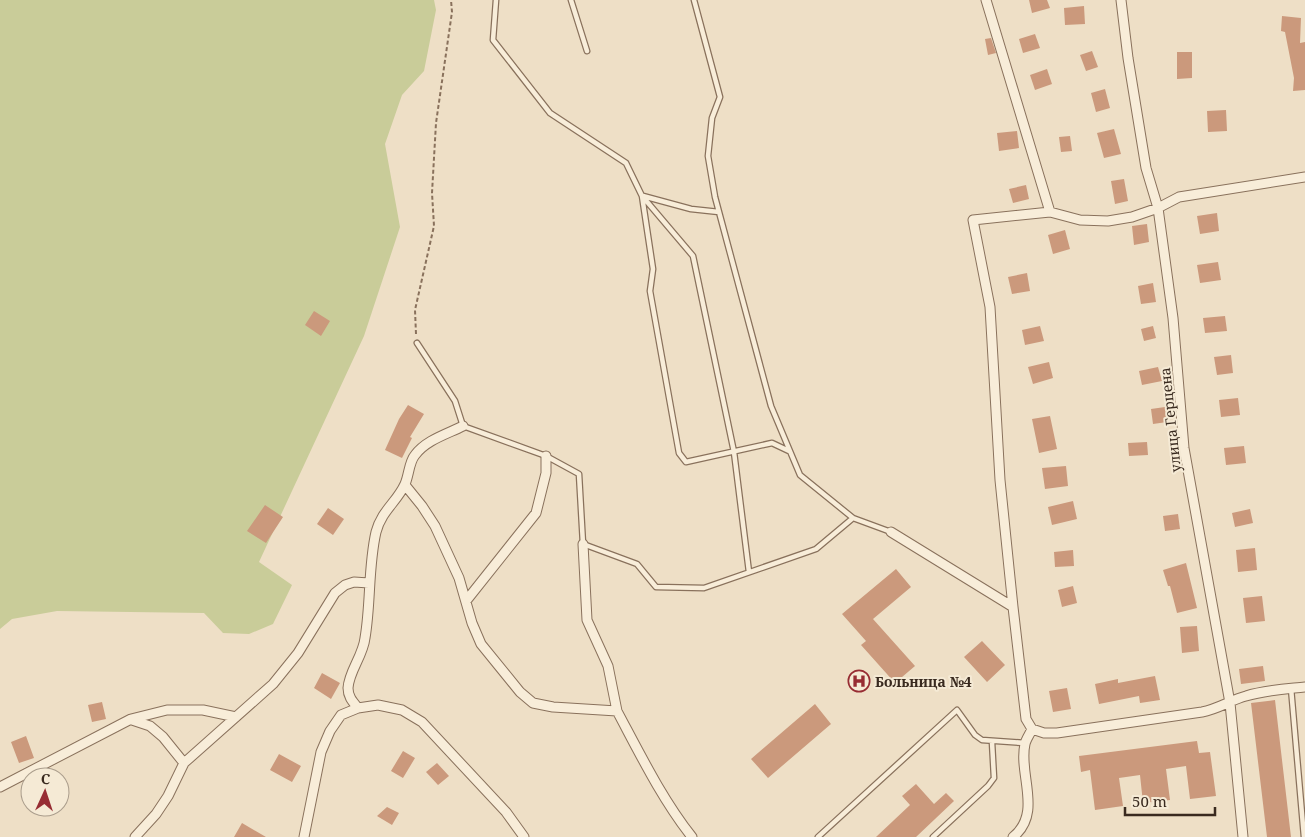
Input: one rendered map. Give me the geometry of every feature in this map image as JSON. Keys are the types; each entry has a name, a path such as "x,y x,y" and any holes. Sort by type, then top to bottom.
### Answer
{"street":[{"path":"986,0 1050,212"},
{"name":"улица Герцена","path":"1121,0 1128,58 1146,168 1158,208 1173,318 1184,448 1230,703 1243,837"},
{"path":"1305,177 1179,197 1158,208 1132,217 1108,221 1080,220 1050,212 974,220 990,307 1000,480 1012,607 1026,719 1032,729 1044,733 1057,733 1202,712 1215,709 1245,696 1305,687"},
{"path":"358,708 350,700 348,689 350,678 363,650 365,639 369,583 376,532 383,514 405,485 414,456 427,443 463,426"},
{"path":"466,601 536,513 546,473 546,456"},
{"path":"405,485 435,526 459,578 472,623 482,644 520,692 534,703 553,707 617,711"},
{"path":"891,532 1012,607"},
{"path":"584,544 587,620 608,666 617,711 649,770 674,812 692,837"},
{"path":"136,837 156,814 168,796 184,763 273,684 298,653 335,593 345,585 354,582 369,583"},
{"path":"304,837 321,752 330,730 341,715 358,708 378,705 402,710 422,722 506,812 524,837"},
{"path":"0,787 131,720 166,710 203,710 236,716"},
{"path":"131,720 150,726 163,737 184,763"},
{"path":"1013,837 1024,824 1028,812 1024,757 1025,743 1032,729"}],"lane":[{"path":"496,0 493,40 550,114 626,163 642,196 693,256 734,452 749,572"},
{"path":"571,0 587,51"},
{"path":"694,0 720,97 712,118 708,156 719,212 771,406 800,475 854,518 891,532"},
{"path":"642,196 691,209 719,212"},
{"path":"642,196 653,269 650,291 679,453 686,462 772,443 789,451"},
{"path":"417,343 455,401 463,426 546,456 579,474 584,544 637,564 656,587 704,588 816,549 854,518"},
{"path":"1290,688 1304,837"},
{"path":"818,837 957,710 975,735 982,740 1025,743"},
{"path":"933,837 988,786 994,778 992,742"}],"path":[{"path":"417,343 415,310 434,226 432,193 436,123 452,12 451,1 446,0"}],"green space":[{"path":"0,0 434,0 436,10 424,71 402,95 385,144 400,227 364,336 259,562 292,585 273,624 249,634 223,633 204,613 57,611 12,619 0,629"}],"building":[{"path":"1029,0 1047,0 1050,8 1032,13"},
{"path":"1084,6 1085,24 1065,25 1064,8"},
{"path":"1282,16 1301,18 1300,43 1305,42 1305,90 1293,91 1294,78 1285,32 1281,31"},
{"path":"1035,34 1040,48 1023,53 1019,39"},
{"path":"991,38 996,53 988,55 985,39"},
{"path":"1092,51 1098,67 1086,71 1080,55"},
{"path":"1177,52 1192,52 1192,78 1177,79"},
{"path":"1047,69 1052,84 1035,90 1030,75"},
{"path":"1105,89 1110,108 1096,112 1091,93"},
{"path":"1226,110 1227,131 1208,132 1207,111"},
{"path":"1114,129 1121,154 1104,158 1097,133"},
{"path":"1017,131 1019,148 999,151 997,133"},
{"path":"1070,136 1072,151 1061,152 1059,137"},
{"path":"1124,179 1128,201 1115,204 1111,181"},
{"path":"1026,185 1029,199 1013,203 1009,189"},
{"path":"1217,213 1219,231 1200,234 1197,216"},
{"path":"1147,224 1149,242 1134,245 1132,226"},
{"path":"1065,230 1070,249 1053,254 1048,235"},
{"path":"1218,262 1221,280 1200,283 1197,265"},
{"path":"1027,273 1030,291 1012,294 1008,277"},
{"path":"1153,283 1156,302 1141,304 1138,286"},
{"path":"314,311 330,321 321,336 305,325"},
{"path":"1225,316 1227,331 1205,333 1203,318"},
{"path":"1040,326 1044,341 1025,345 1022,330"},
{"path":"1153,326 1156,338 1144,341 1141,329"},
{"path":"1231,355 1233,373 1217,375 1214,357"},
{"path":"1049,362 1053,378 1033,384 1028,367"},
{"path":"1158,367 1162,381 1142,385 1139,371"},
{"path":"1238,398 1240,415 1221,417 1219,400"},
{"path":"408,405 424,414 410,437 412,438 402,458 385,450 399,419"},
{"path":"1165,407 1167,422 1153,424 1151,409"},
{"path":"1050,416 1057,449 1039,453 1032,419"},
{"path":"1147,442 1148,455 1129,456 1128,443"},
{"path":"1244,446 1246,463 1226,465 1224,448"},
{"path":"1066,466 1068,486 1045,489 1042,468"},
{"path":"1073,501 1077,519 1052,525 1048,507"},
{"path":"265,505 283,517 266,543 247,531"},
{"path":"328,508 344,519 333,535 317,524"},
{"path":"1250,509 1253,523 1235,527 1232,513"},
{"path":"1178,514 1180,529 1165,531 1163,516"},
{"path":"1255,548 1257,570 1238,572 1236,550"},
{"path":"1073,550 1074,566 1055,567 1054,552"},
{"path":"1186,563 1197,608 1177,613 1170,586 1168,586 1163,570"},
{"path":"896,569 911,587 873,619 915,666 895,683 861,645 866,641 842,614"},
{"path":"1073,586 1077,603 1062,607 1058,590"},
{"path":"1262,596 1265,621 1246,623 1243,598"},
{"path":"1197,626 1199,651 1182,653 1180,627"},
{"path":"982,641 1005,665 987,682 964,657"},
{"path":"1263,666 1265,681 1241,684 1239,669"},
{"path":"322,673 340,683 331,699 314,688"},
{"path":"1155,676 1160,700 1140,703 1139,696 1099,704 1095,684 1118,679 1118,683"},
{"path":"1067,688 1071,709 1053,712 1049,691"},
{"path":"1275,700 1291,837 1267,837 1251,703"},
{"path":"102,702 106,719 92,722 88,705"},
{"path":"815,704 831,724 768,778 751,759"},
{"path":"26,736 34,758 19,763 11,742"},
{"path":"1197,741 1199,753 1210,752 1216,796 1190,799 1186,766 1166,769 1170,800 1143,803 1140,775 1119,778 1123,806 1095,810 1090,770 1081,772 1079,756"},
{"path":"403,751 415,758 403,778 391,771"},
{"path":"279,754 301,766 292,782 270,770"},
{"path":"437,763 449,776 438,785 426,772"},
{"path":"916,784 934,804 946,793 954,801 916,837 876,837 910,805 902,796"},
{"path":"387,807 399,813 392,825 377,816"},
{"path":"242,823 266,837 234,837"}],"place":[{"name":"Больница №4","path":"859,681"}]}
